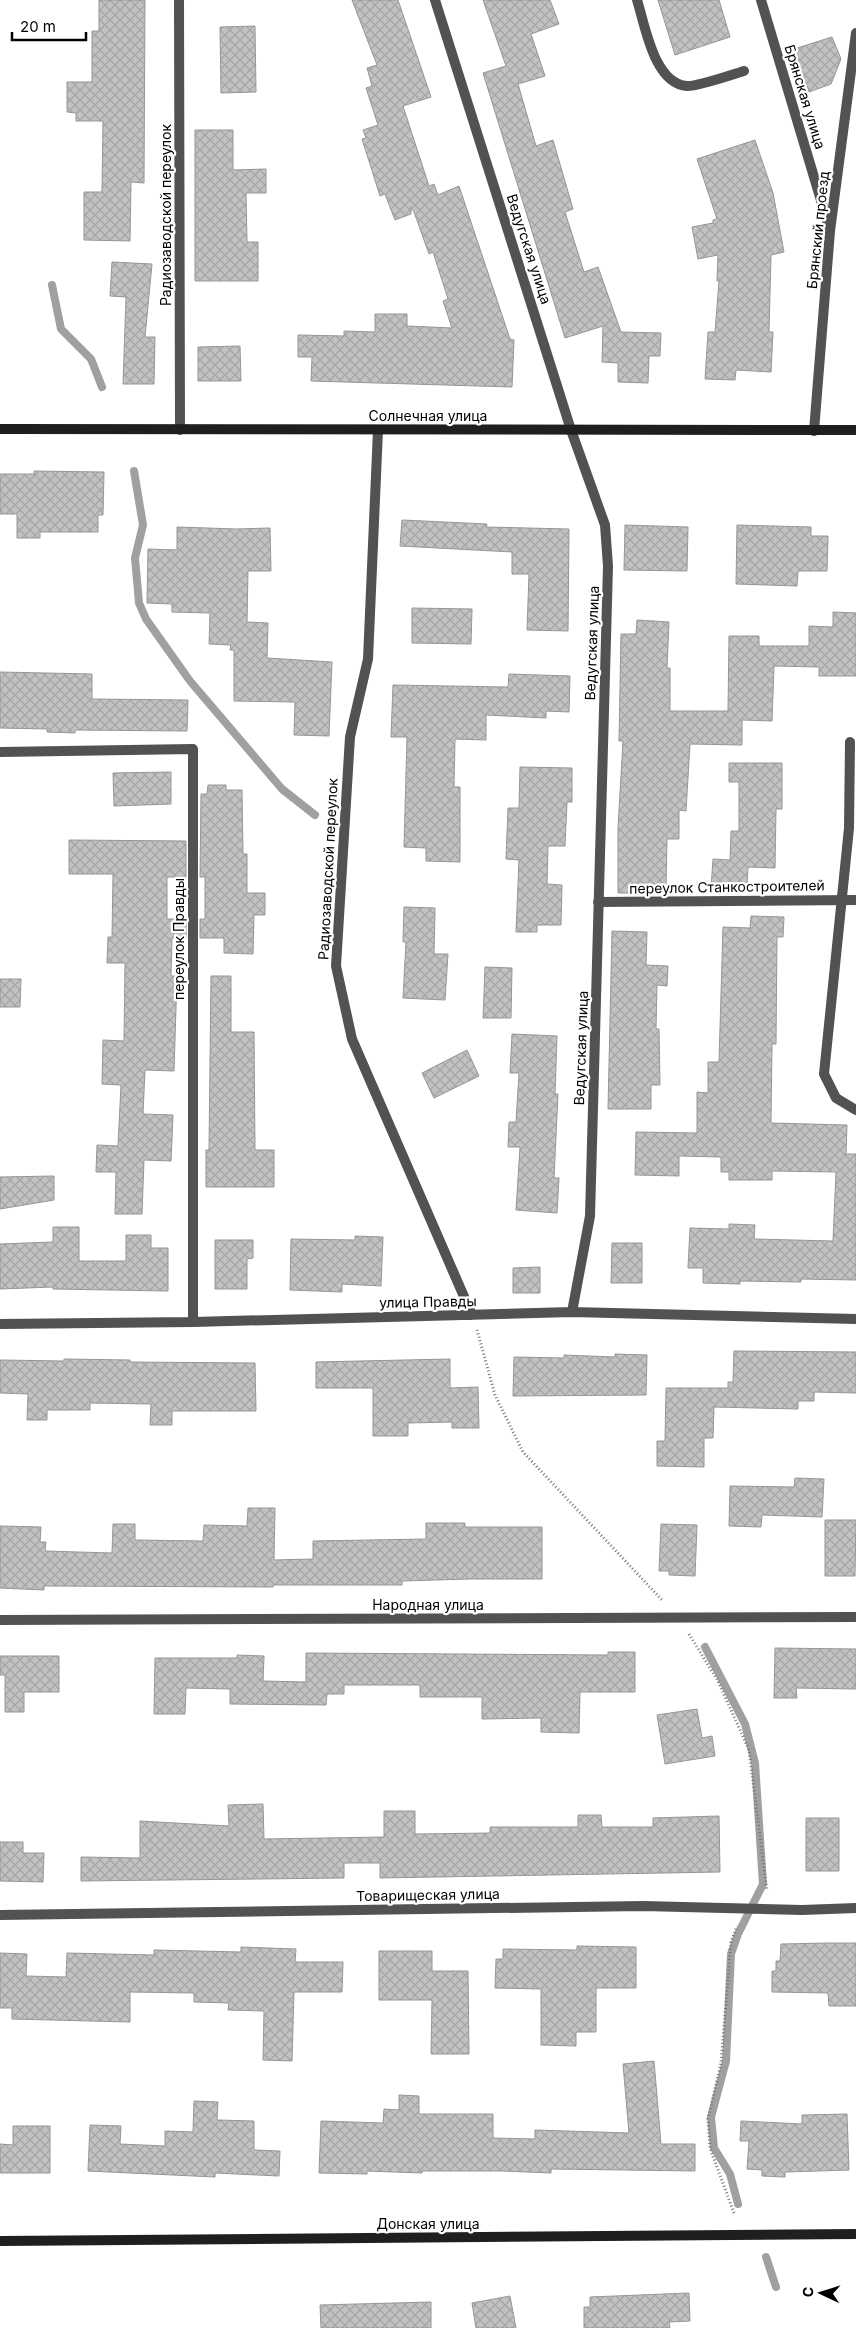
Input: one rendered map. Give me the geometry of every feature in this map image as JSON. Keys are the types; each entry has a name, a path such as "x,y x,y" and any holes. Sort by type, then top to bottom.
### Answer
{"main road":[{"name":"Солнечная улица","path":"0,429 856,430"},
{"name":"Донская улица","path":"0,2241 856,2234"}],"street":[{"name":"Радиозаводской переулок","path":"179,0 180,430"},
{"name":"Ведугская улица","path":"434,0 571,430 605,525 608,566 590,1216 572,1312"},
{"path":"637,0 655,61 671,80 688,86 744,71"},
{"name":"Брянская улица","path":"761,0 830,230"},
{"name":"Брянский проезд","path":"814,431 830,230 856,33"},
{"name":"Радиозаводской переулок","path":"378,430 368,659 350,737 336,966 352,1038 472,1315"},
{"path":"850,742 849,828 840,900 838,943 824,1074 836,1098 856,1110"},
{"name":"переулок Правды","path":"0,752 193,750 193,1322"},
{"name":"переулок Станкостроителей","path":"598,902 856,900"},
{"name":"улица Правды","path":"0,1324 193,1322 572,1312 856,1319"},
{"name":"Народная улица","path":"0,1620 856,1617"},
{"name":"Товарищеская улица","path":"0,1915 643,1906 802,1910 856,1908"}],"path":[{"path":"734,2213 710,2148 708,2119 720,2063 731,1942 742,1909"}],"building":[{"path":"99,0 145,0 144,183 131,182 130,241 84,240 84,192 102,192 103,121 76,121 76,113 67,112 67,82 92,82 92,31 99,31"},
{"path":"352,0 398,0 431,97 403,106 429,186 434,184 438,195 459,186 510,339 514,340 512,387 311,381 312,357 298,357 298,335 344,336 344,331 375,332 375,314 407,314 407,326 452,328 443,301 448,299 433,252 429,254 414,212 411,207 411,214 395,220 385,194 380,196 362,139 366,138 363,130 378,125 366,88 372,86 367,68 377,65"},
{"path":"483,0 550,0 559,24 531,34 545,76 518,84 536,146 553,140 573,209 565,212 584,272 598,267 621,332 661,333 660,356 649,356 648,383 618,382 618,363 602,362 603,326 565,338 483,73 506,66"},
{"path":"658,0 719,0 730,37 675,55"},
{"path":"255,26 256,92 221,93 220,27"},
{"path":"832,37 841,59 831,84 809,92 794,49"},
{"path":"195,130 233,130 233,170 266,169 266,193 246,193 247,242 258,242 258,281 195,281"},
{"path":"755,140 773,193 784,252 771,255 769,332 773,332 771,372 736,370 735,380 705,379 708,332 715,332 719,281 717,281 718,255 698,259 692,227 713,223 713,220 717,219 697,159"},
{"path":"112,262 152,264 145,337 155,337 154,384 123,384 126,297 110,296"},
{"path":"240,346 241,381 198,381 198,347"},
{"path":"34,471 104,472 103,515 98,515 98,532 40,532 40,538 17,538 17,514 0,514 0,474 34,474"},
{"path":"402,520 487,524 486,527 569,529 568,631 527,630 529,574 512,574 512,552 400,546"},
{"path":"625,525 688,527 687,571 624,570"},
{"path":"737,525 811,527 811,536 828,536 827,571 798,571 797,586 736,584"},
{"path":"177,527 270,528 271,571 248,571 247,622 268,623 267,658 332,662 329,736 294,735 295,702 234,701 234,650 230,650 231,645 209,644 210,613 172,612 172,604 147,603 148,549 177,550"},
{"path":"412,608 472,609 471,644 412,643"},
{"path":"833,612 856,613 856,676 819,676 819,667 774,666 772,721 742,720 742,745 690,744 686,811 679,810 679,839 667,839 666,887 639,887 639,893 618,893 618,828 623,741 619,741 621,634 636,634 637,620 669,622 667,668 670,668 670,711 728,711 729,636 759,636 759,646 809,646 809,626 833,627"},
{"path":"0,672 92,674 92,699 188,700 187,731 75,730 75,733 47,732 47,729 0,728"},
{"path":"509,674 570,676 569,712 546,711 546,718 486,715 486,740 455,739 454,787 460,787 460,862 426,861 426,848 404,847 407,737 391,737 393,685 508,687"},
{"path":"729,763 782,763 782,809 776,809 775,868 748,867 747,889 711,888 713,859 730,860 731,831 739,831 739,782 729,782"},
{"path":"520,767 572,768 572,802 567,802 565,846 548,846 547,884 562,885 561,925 537,925 537,932 516,932 519,860 506,859 508,808 519,808"},
{"path":"171,772 171,804 114,806 113,773"},
{"path":"208,785 226,785 226,790 242,790 243,854 247,854 247,893 265,893 265,915 254,915 253,954 224,953 224,938 200,938 200,919 205,919 205,877 200,877 201,794 207,794"},
{"path":"69,840 186,841 186,877 167,877 167,919 186,919 186,938 172,938 171,976 177,976 174,1071 145,1070 143,1114 173,1115 171,1161 144,1160 142,1214 115,1214 116,1172 96,1172 97,1145 118,1146 121,1085 102,1084 103,1040 124,1041 125,963 107,963 108,937 112,937 113,874 69,874"},
{"path":"404,907 435,908 434,954 448,954 445,1000 403,998 406,942 403,942"},
{"path":"751,916 784,917 783,937 777,937 776,1044 772,1044 771,1123 847,1125 846,1154 856,1154 856,1280 801,1279 801,1282 740,1281 740,1284 703,1283 703,1268 688,1268 690,1228 729,1229 729,1224 755,1225 754,1239 833,1241 836,1172 772,1171 772,1180 729,1180 729,1172 721,1172 721,1157 679,1156 679,1176 635,1175 636,1132 697,1133 697,1092 708,1093 708,1062 719,1062 723,927 750,928"},
{"path":"612,931 647,932 646,965 668,966 667,986 657,985 656,1029 659,1029 660,1085 651,1085 651,1109 608,1109"},
{"path":"485,967 512,968 511,1018 483,1018"},
{"path":"211,976 231,976 231,1032 254,1032 255,1150 274,1150 274,1187 206,1187 206,1150 209,1150"},
{"path":"0,979 21,979 20,1007 0,1007"},
{"path":"512,1034 557,1036 555,1094 558,1094 554,1178 559,1178 557,1213 516,1210 520,1147 508,1147 509,1122 516,1122 519,1073 510,1073"},
{"path":"467,1050 479,1076 434,1098 422,1073"},
{"path":"54,1176 54,1200 0,1209 0,1177"},
{"path":"53,1227 79,1227 79,1261 126,1261 126,1235 151,1235 151,1248 168,1248 168,1291 53,1289 53,1287 0,1289 0,1244 53,1242"},
{"path":"355,1236 383,1237 381,1286 342,1284 342,1292 290,1290 291,1239 355,1240"},
{"path":"215,1240 253,1240 253,1258 247,1259 247,1289 215,1289"},
{"path":"612,1243 642,1243 642,1283 611,1283"},
{"path":"540,1267 540,1293 513,1293 513,1268"},
{"path":"734,1351 856,1352 856,1393 814,1392 814,1401 798,1401 798,1409 714,1407 713,1438 704,1438 704,1467 657,1466 657,1441 665,1441 666,1388 728,1388 728,1382 733,1382"},
{"path":"615,1354 647,1355 646,1395 513,1396 514,1357 564,1358 564,1355 615,1357"},
{"path":"64,1359 130,1360 130,1362 255,1363 256,1411 172,1411 172,1425 150,1425 151,1404 90,1403 90,1410 47,1410 47,1420 27,1420 28,1394 0,1393 0,1360 64,1361"},
{"path":"450,1359 450,1388 478,1387 479,1428 452,1428 452,1422 408,1423 408,1436 373,1436 373,1388 316,1388 316,1362"},
{"path":"795,1478 824,1479 822,1517 762,1515 761,1527 729,1526 730,1486 794,1487"},
{"path":"248,1508 275,1508 274,1560 313,1559 313,1541 426,1539 426,1523 465,1523 465,1527 542,1527 542,1579 402,1581 402,1585 273,1585 273,1587 44,1586 44,1590 0,1588 0,1526 41,1527 40,1542 46,1542 45,1551 112,1553 113,1524 135,1524 135,1540 203,1541 204,1525 247,1526"},
{"path":"825,1520 856,1520 855,1576 825,1576"},
{"path":"661,1524 697,1525 695,1576 669,1575 669,1571 659,1571"},
{"path":"775,1648 856,1649 856,1689 796,1688 797,1698 774,1698"},
{"path":"608,1652 635,1652 635,1692 580,1692 579,1733 541,1732 541,1718 482,1719 482,1697 420,1697 420,1685 344,1685 344,1694 327,1694 326,1705 230,1704 230,1689 186,1688 185,1714 154,1714 155,1658 237,1658 237,1655 264,1656 263,1681 306,1682 306,1653 608,1655"},
{"path":"0,1656 59,1656 59,1692 24,1692 24,1712 5,1712 5,1675 0,1675"},
{"path":"697,1709 702,1738 712,1736 715,1756 665,1764 657,1715"},
{"path":"263,1804 264,1839 384,1837 384,1811 415,1811 415,1834 490,1833 490,1827 578,1827 578,1815 601,1815 602,1827 653,1827 653,1818 719,1816 720,1872 380,1878 380,1863 344,1863 344,1878 81,1881 81,1857 140,1858 140,1821 229,1826 228,1805"},
{"path":"806,1818 839,1818 839,1871 806,1871"},
{"path":"0,1842 23,1842 23,1853 44,1853 43,1882 0,1881"},
{"path":"856,1943 856,2006 829,2006 828,1993 772,1992 772,1971 776,1971 776,1961 780,1961 781,1944"},
{"path":"577,1946 636,1947 636,1988 596,1988 596,2032 576,2032 576,2046 541,2045 541,1989 495,1988 496,1959 503,1959 503,1949 577,1950"},
{"path":"241,1947 296,1949 295,1962 343,1962 342,1992 294,1992 292,2061 263,2060 264,2011 228,2010 229,2003 194,2002 194,1993 130,1992 130,2022 12,2019 12,2008 0,2008 0,1953 27,1954 26,1976 66,1977 67,1953 154,1955 154,1950 241,1952"},
{"path":"379,1951 432,1951 432,1971 468,1971 469,2054 431,2054 432,2000 379,2000"},
{"path":"654,2061 661,2144 695,2144 695,2171 551,2169 551,2173 367,2171 367,2174 319,2173 321,2121 383,2123 384,2109 399,2110 399,2095 419,2096 419,2114 493,2114 493,2138 535,2139 535,2130 629,2133 623,2064"},
{"path":"194,2101 218,2102 217,2120 254,2121 254,2150 280,2151 279,2176 215,2173 215,2177 88,2171 90,2125 121,2126 120,2144 165,2146 165,2131 193,2132"},
{"path":"847,2114 849,2170 785,2172 785,2177 762,2176 762,2170 747,2169 749,2141 740,2141 741,2121 802,2124 802,2115"},
{"path":"13,2126 50,2126 50,2173 0,2173 0,2144 13,2145"},
{"path":"689,2293 690,2321 669,2322 670,2328 584,2328 584,2307 590,2307 590,2297"},
{"path":"510,2296 516,2328 476,2328 472,2303"},
{"path":"431,2302 431,2328 321,2328 320,2305"}],"waterway":[{"path":"52,285 61,329 91,359 102,387"},
{"path":"134,471 143,525 135,558 139,603 146,619 190,681 282,789 315,815"},
{"path":"705,1647 745,1724 755,1763 763,1884 738,1934 731,1954 726,2061 711,2117 714,2148 730,2174 738,2204"},
{"path":"766,2257 776,2287"}]}
